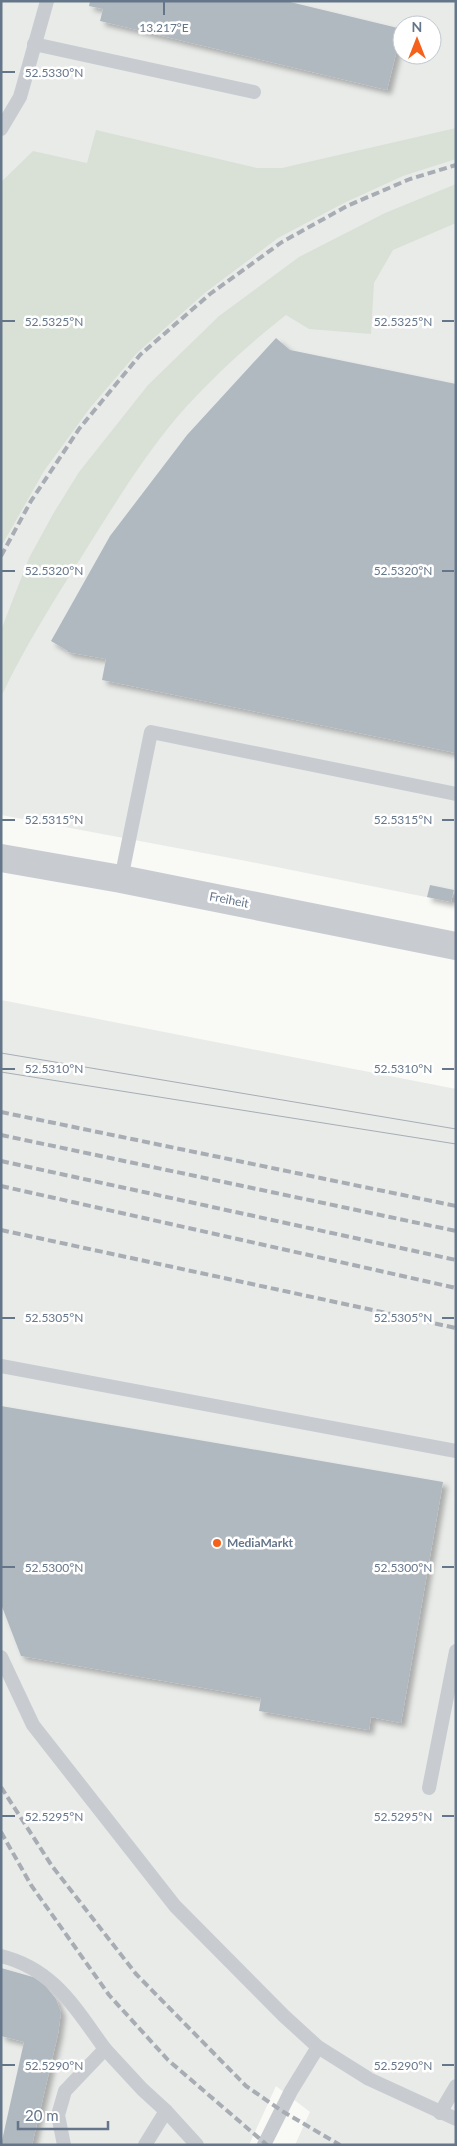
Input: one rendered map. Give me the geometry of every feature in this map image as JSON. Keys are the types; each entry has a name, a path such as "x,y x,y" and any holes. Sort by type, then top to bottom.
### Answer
{"street":[{"name":"Freiheit","path":"1,858 121,878 456,946"}],"lane":[{"path":"1,130 20,97 46,1"},
{"path":"34,44 254,92"},
{"path":"121,878 151,732 456,794"},
{"path":"1,1366 456,1451"},
{"path":"429,1788 456,1651"},
{"path":"1,1657 33,1725 175,1906 284,2016 318,2046 369,2079 456,2119"},
{"path":"1,1956 22,1961 43,1974 68,1998 105,2050 197,2145"},
{"path":"264,2145 291,2091 318,2046"},
{"path":"64,2145 58,2115 65,2091 105,2050"},
{"path":"440,2113 456,2086"},
{"path":"145,2145 166,2111"}],"shaded area":[{"path":"1,1 456,1 456,903 1,815"},
{"path":"456,128 456,159 403,176 344,203 278,238 206,292 137,353 90,408 44,471 1,547 1,182 33,151 87,163 96,130 257,168 282,168"},
{"path":"456,184 456,223 393,250 374,283 371,334 309,329 286,315 234,359 186,407 144,460 106,518 39,625 1,697 1,630 29,558 79,472 148,385 219,316 299,257 385,213"},
{"path":"1,1000 456,1089 456,2145 295,2145 310,2112 276,2086 249,2145 1,2145"}],"building":[{"path":"90,1 286,1 392,27 393,65 387,90 100,21 103,9 89,6"},
{"path":"276,338 290,350 456,384 456,753 102,680 106,659 67,652 51,641 110,536 187,435"},
{"path":"430,885 454,890 451,902 427,897"},
{"name":"MediaMarkt","path":"1,1406 443,1482 401,1723 371,1717 369,1730 259,1711 261,1698 21,1656 1,1604"},
{"path":"1,1968 40,1979 56,1999 61,2012 58,2034 32,2145 1,2145 24,2042 1,2036"}],"tram line":[{"path":"1,1053 456,1129"},
{"path":"1,1072 456,1144"}],"railway":[{"path":"1,556 31,501 79,429 140,355 210,294 282,242 347,206 410,179 456,165"},
{"path":"1,1112 456,1206"},
{"path":"1,1135 456,1231"},
{"path":"1,1161 456,1260"},
{"path":"1,1186 456,1288"},
{"path":"1,1230 456,1328"},
{"path":"1,1787 52,1866 136,1974 246,2086 282,2111 340,2145"},
{"path":"1,1832 31,1885 109,1995 168,2060 267,2145"}],"place":[{"name":"MediaMarkt","path":"217,1543"}]}
